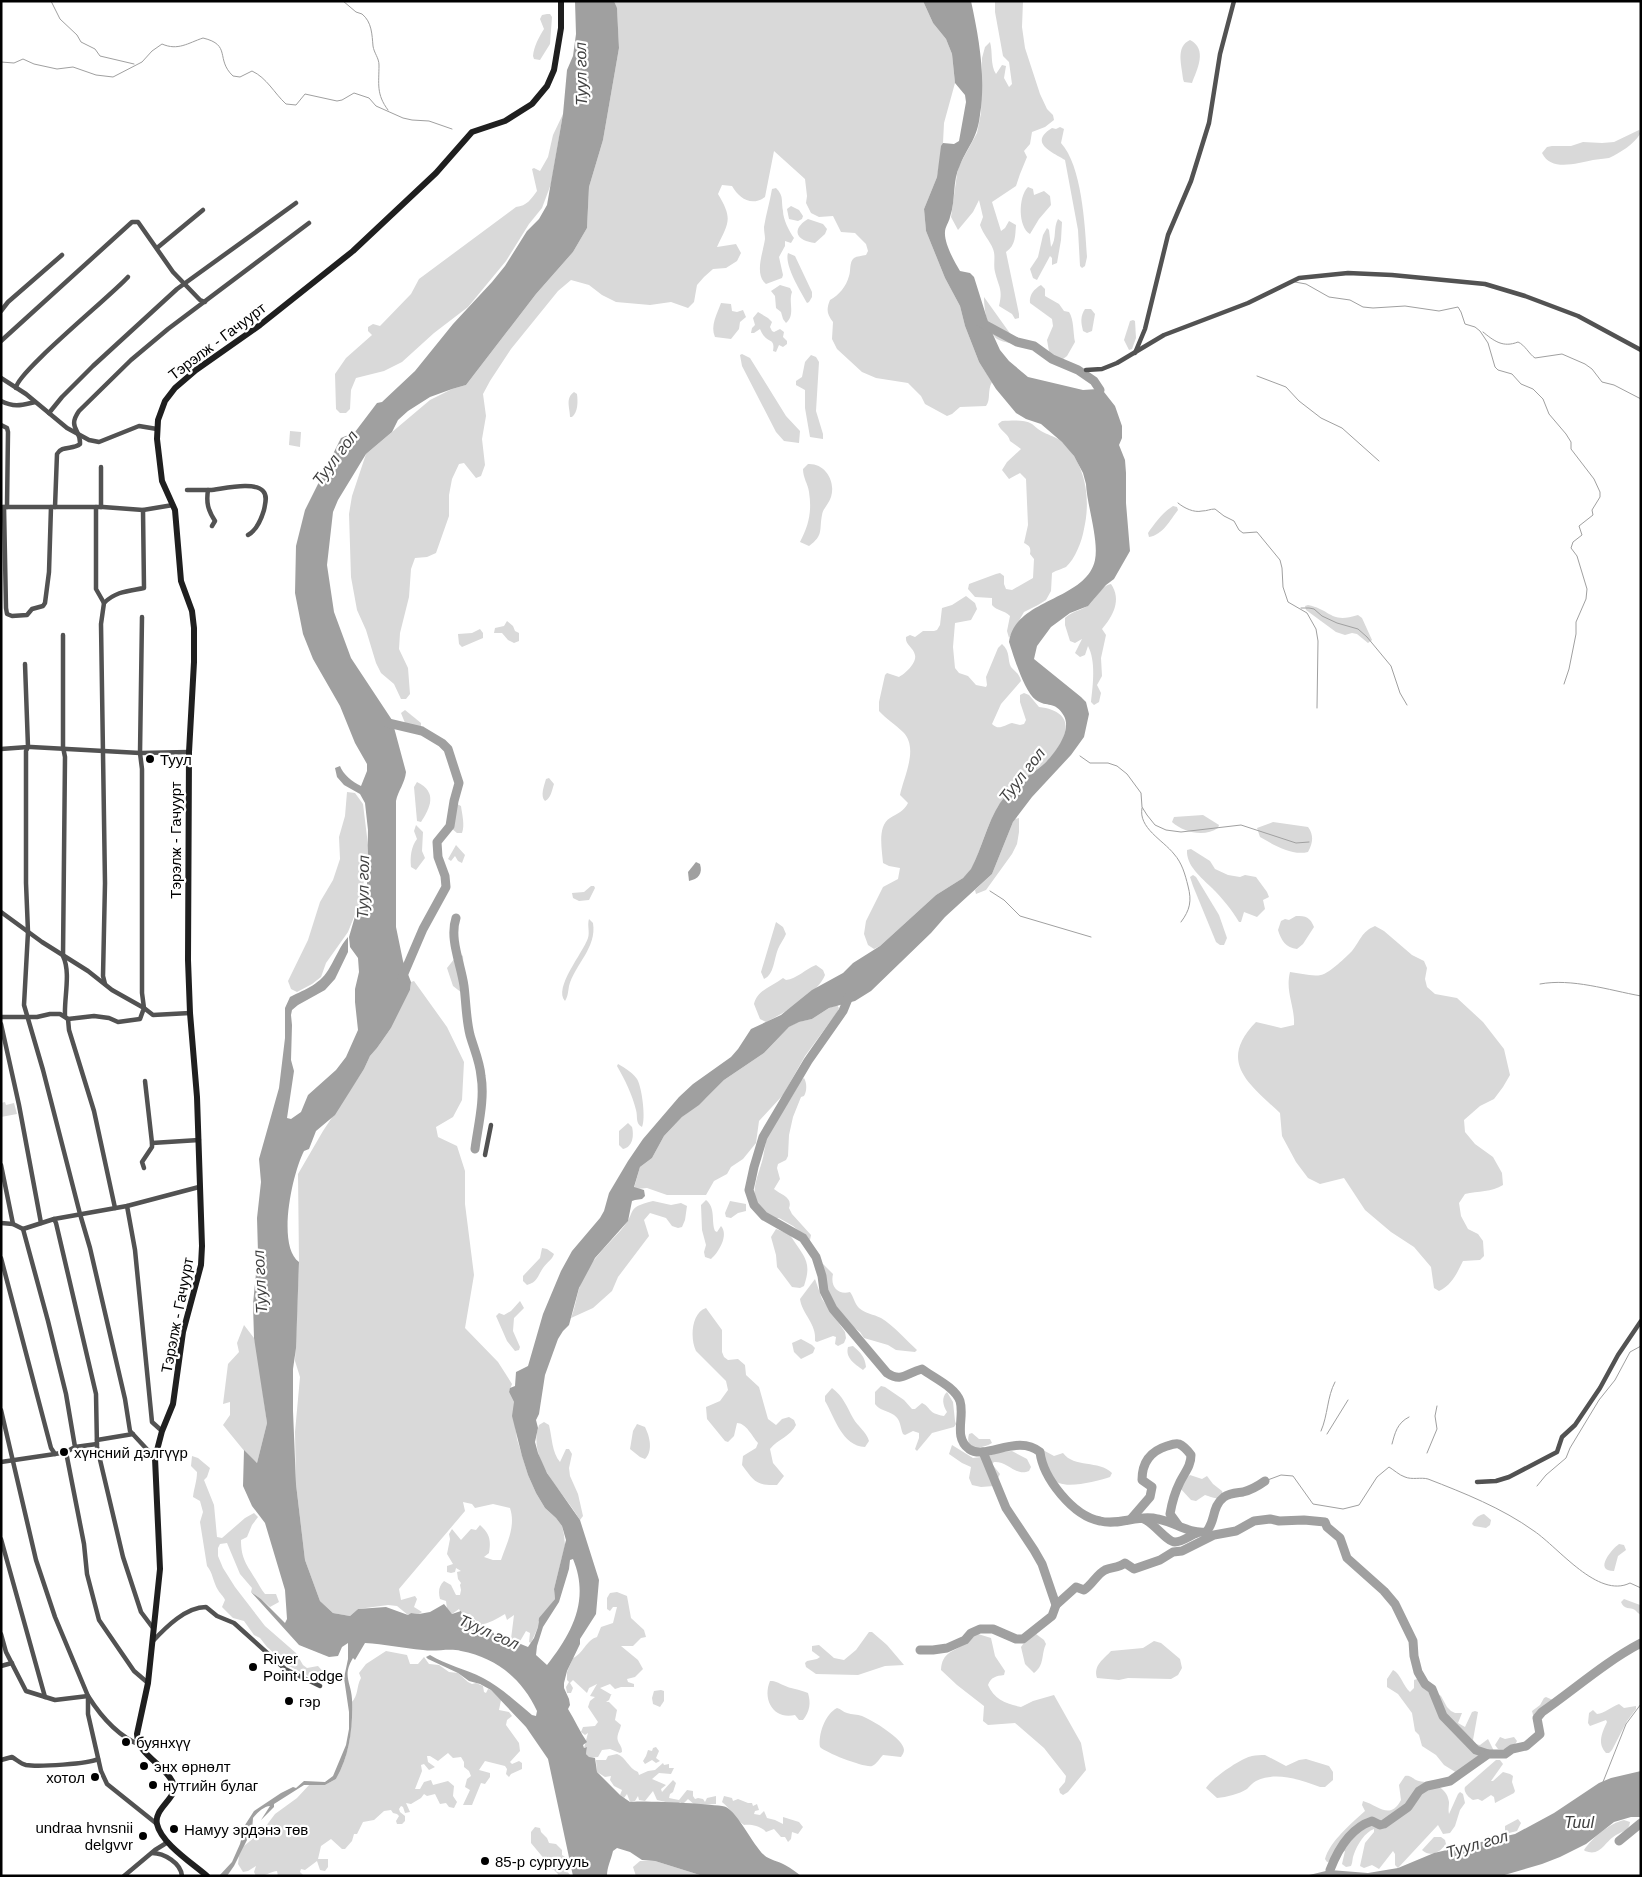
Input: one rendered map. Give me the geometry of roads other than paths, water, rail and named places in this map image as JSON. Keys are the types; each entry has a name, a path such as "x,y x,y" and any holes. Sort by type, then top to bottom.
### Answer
{"main road":[{"name":"Тэрэлж - Гачуурт","path":"140,1745 137,1734 148,1683 160,1569 155,1458 172,1404 186,1318 201,1265 202,1216 199,1187 197,1097 190,1013 187,867 194,628 192,611 181,581 176,514 162,481 157,429 158,420 165,400 183,381 260,325 353,251 436,173 472,132 514,117 532,104 551,79 554,70 561,28 561,1"},
{"path":"140,1745 168,1774 174,1784 174,1791 158,1814 157,1824 168,1842 206,1875"}],"street":[{"path":"1135,353 1144,329 1168,235 1191,181 1209,123 1220,54 1234,1"},
{"path":"49,413 62,396 93,366 184,284 296,202"},
{"path":"156,248 203,210"},
{"path":"1,341 132,222 138,222 173,272 200,300 205,302"},
{"path":"1,425 7,428 8,432 4,507 6,608 7,614 12,616 27,614 32,609 43,606 45,603 57,454 58,451 64,448 78,446 81,441 74,423 74,418 79,411 131,360 168,329 309,224"},
{"path":"1,311 8,302 62,254"},
{"path":"1086,370 1102,370 1164,335 1248,303 1299,278 1348,273 1392,275 1485,284 1525,296 1578,316 1641,350"},
{"path":"16,388 19,380 36,362 128,277"},
{"path":"1,378 89,440 99,442 139,426 157,429"},
{"path":"1,401 14,406 35,402"},
{"path":"101,468 96,589 104,603"},
{"path":"187,490 208,490 236,486 260,488 266,497 260,521 248,536"},
{"path":"208,490 207,504 209,512 215,521 212,526"},
{"path":"4,507 98,507 143,510 173,505"},
{"path":"105,984 103,976 105,884 101,624 104,603 111,596 144,588 143,510"},
{"path":"1,1016 38,1016 50,1014 67,1018 94,1016 109,1018 118,1022 135,1020 142,1017 144,1008 142,993 142,769 140,753 142,617"},
{"path":"63,636 65,756 63,956 66,961 67,1018 94,1111 115,1208"},
{"path":"25,664 28,748 26,833 28,932 24,1005 90,1248 125,1399 130,1431 155,1458"},
{"path":"1,749 64,747 140,753 189,752"},
{"path":"1,912 63,956 153,1015 190,1013"},
{"path":"1,1024 19,1105 41,1223"},
{"path":"144,1168 142,1162 152,1146 145,1081"},
{"path":"485,1155 491,1124"},
{"path":"152,1143 199,1140"},
{"path":"1,1165 13,1224"},
{"path":"1,1223 13,1224 24,1229 54,1219 126,1206 199,1187"},
{"path":"126,1206 135,1250 152,1422 162,1431"},
{"path":"54,1219 96,1394 97,1442 123,1557 141,1612 153,1628"},
{"path":"24,1229 64,1385 74,1448"},
{"path":"1,1258 51,1448 55,1454"},
{"path":"1477,1482 1509,1477 1557,1452 1562,1437 1575,1425 1641,1321"},
{"path":"1,1410 36,1560 55,1617 88,1696 95,1707 113,1726 131,1741 140,1745"},
{"path":"1,1462 66,1452 74,1448 133,1434"},
{"path":"66,1452 84,1544 87,1574 99,1620 134,1671 148,1683"},
{"path":"1,1539 45,1697"},
{"path":"153,1641 164,1629 183,1614 206,1607 217,1616 234,1623 285,1669 320,1686"},
{"path":"1,1634 12,1663 26,1691 54,1700 88,1696"},
{"path":"1,1666 12,1663"},
{"path":"88,1696 88,1714 98,1759 107,1784 157,1824"},
{"path":"1,1760 12,1757 26,1765 37,1765 93,1762 98,1759"},
{"path":"124,1876 168,1842"},
{"path":"152,1853 158,1853 173,1862 181,1870 182,1876"}],"water":[{"name":"Туул гол","path":"575,1 614,1 617,8 619,48 603,140 589,187 587,228 573,252 536,294 466,385 430,397 398,420 392,432 366,454 338,500 333,512 327,565 334,612 351,658 392,720 406,772 396,801 396,927 403,961 411,982 410,990 391,1028 370,1056 335,1115 316,1131 309,1149 304,1151 295,1175 289,1208 289,1240 292,1253 299,1262 296,1348 293,1369 296,1484 305,1560 320,1601 333,1613 350,1616 358,1609 386,1607 408,1615 411,1613 430,1612 444,1604 452,1614 461,1611 462,1615 467,1616 493,1632 496,1638 501,1636 528,1647 534,1638 539,1618 555,1599 554,1589 566,1540 562,1526 545,1508 528,1475 512,1416 514,1402 509,1392 510,1388 515,1386 516,1372 528,1366 543,1314 561,1271 572,1251 600,1218 609,1193 643,1139 679,1097 693,1084 731,1057 751,1029 781,1015 812,990 843,973 853,963 880,946 936,895 963,878 971,869 1000,803 1018,783 1045,763 1058,748 1064,735 1066,722 1064,716 1054,706 1040,702 1032,696 1020,673 1009,642 1014,628 1024,616 1079,584 1089,573 1095,560 1096,552 1086,484 1083,473 1074,456 1062,442 1041,424 1016,413 996,389 979,362 965,326 960,306 945,278 926,231 924,209 937,177 941,146 943,143 954,144 959,141 966,102 965,95 955,83 952,54 946,39 933,23 923,1 971,1 981,58 982,101 979,123 956,177 952,211 945,230 948,247 960,271 970,273 974,277 990,328 1000,350 1009,361 1028,377 1083,390 1098,389 1104,392 1115,406 1122,426 1122,438 1119,445 1125,460 1130,551 1114,579 1106,585 1088,606 1070,613 1051,627 1037,646 1034,659 1086,702 1089,714 1084,737 1071,755 1032,797 1013,822 992,874 945,917 871,991 855,1001 829,1008 812,1019 789,1027 764,1053 724,1080 699,1105 682,1117 664,1136 652,1158 640,1167 634,1187 644,1190 645,1196 642,1199 632,1201 628,1221 595,1258 579,1288 569,1325 558,1339 545,1375 539,1414 536,1420 538,1428 535,1442 547,1473 580,1520 599,1580 596,1614 580,1639 580,1644 567,1671 564,1683 570,1705 568,1709 587,1742 583,1745 584,1748 587,1747 586,1754 589,1757 595,1758 597,1772 620,1795 630,1802 679,1803 726,1807 731,1810 764,1855 780,1862 801,1876 703,1876 655,1861 642,1860 630,1852 617,1848 613,1851 607,1876 573,1876 548,1759 526,1727 491,1690 469,1681 458,1673 426,1657 430,1655 483,1678 502,1690 532,1715 536,1716 537,1711 531,1700 516,1680 497,1665 474,1654 452,1650 428,1650 365,1643 355,1660 353,1658 348,1670 352,1699 351,1730 345,1760 336,1779 325,1785 304,1785 274,1804 274,1807 261,1820 270,1806 261,1810 253,1818 252,1830 234,1866 227,1876 219,1876 232,1862 240,1844 245,1825 254,1811 281,1793 293,1787 296,1788 304,1781 325,1782 333,1776 346,1745 349,1729 349,1712 344,1678 348,1659 348,1643 342,1647 338,1656 329,1657 299,1645 251,1592 261,1599 285,1623 287,1619 285,1590 265,1523 252,1506 243,1486 244,1450 257,1463 267,1423 254,1338 253,1304 258,1253 257,1218 261,1182 259,1159 279,1088 285,1038 285,1008 290,997 322,978 348,937 348,952 335,979 325,990 292,1010 291,1060 294,1071 287,1118 291,1119 301,1112 308,1095 336,1070 346,1057 358,1030 355,989 359,972 358,958 350,947 349,937 356,913 367,887 368,830 365,803 360,794 344,785 337,777 335,768 340,766 348,778 361,786 367,771 367,764 355,743 340,706 313,659 303,634 295,593 296,546 305,510 341,438 355,432 377,403 382,402 415,371 453,324 505,266 527,231 539,219 547,205 563,114 567,70 573,56 576,34","holes":["573,1559 580,1588 576,1615 564,1641 547,1665 536,1655 537,1646 543,1627 559,1602 570,1560"]},
{"path":"696,862 700,864 700,873 695,879 689,881 688,872"},
{"name":"Tuul","path":"1641,1771 1641,1817 1631,1817 1614,1822 1586,1844 1542,1864 1501,1876 1305,1876 1330,1870 1368,1873 1398,1868 1434,1853 1515,1834 1554,1813 1599,1783 1611,1778"}],"waterway":[{"path":"51,1 60,19 77,35 81,42 95,49 100,56 134,64"},
{"path":"343,1 356,12 362,14 370,25 374,49 379,62 380,94 388,110"},
{"path":"1,62 14,63 23,59 34,64 57,69 73,67 96,75 113,77 142,62 162,44 173,47 203,38 217,44 225,64 233,76 240,77 252,71 266,82 286,104 296,105 305,94 337,101 354,93 369,98 376,106 403,118 429,121 452,129"},
{"path":"1295,282 1306,284 1329,297 1350,300 1363,307 1405,306 1439,311 1458,307 1465,324 1475,327 1480,331 1488,343 1495,367 1498,370 1512,374 1521,384 1533,389 1543,399 1549,414 1566,434 1571,442 1571,449 1594,479 1600,492 1600,497 1592,510 1593,515 1579,526 1582,535 1573,542 1571,548 1577,556 1587,589 1586,599 1576,622 1576,634 1564,684"},
{"path":"980,322 1017,342 1034,346 1052,359 1078,370 1094,381 1100,390"},
{"path":"1483,332 1495,341 1503,344 1518,342 1535,358 1562,354 1585,364 1592,369 1602,382 1614,385 1641,399"},
{"path":"1257,376 1286,387 1299,401 1321,418 1342,428 1379,461"},
{"path":"1178,503 1192,511 1215,509 1234,521 1243,533 1257,532 1280,560 1283,587 1288,602 1307,613 1316,629 1318,641 1317,708"},
{"path":"1301,608 1314,609 1322,616 1337,623 1358,629 1367,637 1391,666 1400,693 1407,705"},
{"path":"384,722 422,731 442,743 448,749 459,783 450,826 437,842 438,857 445,876 446,887 423,929 402,978"},
{"path":"1080,756 1090,763 1108,763 1117,766 1127,774 1141,793 1142,807 1147,815 1155,825 1166,830 1181,832 1241,825 1296,843 1309,842"},
{"path":"1142,808 1142,815 1147,828 1174,854 1184,873 1190,901 1181,922"},
{"path":"990,891 1004,900 1020,916 1091,937"},
{"path":"456,918 454,926 455,943 464,986 470,1035 479,1066 482,1085 482,1103 475,1149"},
{"path":"1540,984 1565,982 1641,996"},
{"path":"850,994 843,1011 808,1061 763,1137 749,1190 754,1205 764,1216 803,1238 816,1257 824,1291 833,1309 887,1373 900,1377 922,1369 944,1383 954,1391 960,1401 960,1433 964,1444 969,1449 976,1452 984,1452 1012,1446 1022,1445 1031,1447 1040,1452 1042,1462 1053,1484 1070,1504 1090,1518 1100,1521 1114,1522 1151,1518 1188,1530 1206,1532 1211,1524 1217,1505 1224,1497 1249,1490 1265,1481"},
{"path":"1537,1486 1546,1475 1566,1458 1570,1448 1599,1400 1615,1380 1630,1352 1641,1346"},
{"path":"1321,1431 1330,1394 1335,1382"},
{"path":"1327,1434 1348,1400"},
{"path":"1427,1453 1437,1429 1435,1416 1437,1406"},
{"path":"1392,1444 1399,1425 1409,1417"},
{"path":"1131,1519 1150,1497 1152,1487 1142,1480 1142,1474 1148,1458 1161,1448 1177,1444 1184,1447 1191,1455 1189,1466 1174,1497 1170,1514 1178,1525"},
{"path":"983,1452 1006,1508 1042,1564 1056,1605"},
{"path":"1265,1481 1281,1475 1293,1476 1313,1504 1343,1509 1359,1505 1377,1477 1389,1467 1405,1477 1428,1479 1442,1484 1509,1515 1534,1531 1592,1578 1605,1584 1618,1586 1630,1583 1641,1588"},
{"path":"1144,1519 1164,1536 1175,1542 1197,1533"},
{"path":"920,1650 947,1648 965,1640 971,1633 980,1629 993,1629 1016,1639 1023,1639 1052,1616 1056,1605 1076,1587 1084,1590 1105,1570 1125,1563 1134,1569 1160,1560 1173,1552 1182,1551 1214,1535 1236,1531 1254,1521 1270,1519 1279,1521 1304,1520 1325,1522 1327,1527 1340,1538 1347,1558 1384,1591 1395,1604 1413,1641 1418,1672 1425,1684 1432,1689 1443,1716 1476,1750 1488,1754"},
{"path":"1330,1870 1341,1847 1357,1829 1372,1821 1380,1825 1384,1824 1408,1807 1419,1791 1427,1786 1450,1781 1488,1754 1505,1754 1512,1749 1526,1746 1540,1734 1537,1718 1542,1712 1603,1667 1641,1643"},
{"path":"1603,1782 1626,1724 1641,1704"},
{"path":"1619,1841 1641,1823"}],"place":[{"name":"Туул","path":"150,759"},
{"name":"хүнсний дэлгүүр","path":"64,1452"},
{"name":"River Point Lodge","path":"253,1667"},
{"name":"гэр","path":"289,1701"},
{"name":"буянхүү","path":"126,1742"},
{"name":"энх өрнөлт","path":"144,1766"},
{"name":"хотол","path":"95,1777"},
{"name":"нутгийн булаг","path":"153,1785"},
{"name":"Намуу эрдэнэ төв","path":"174,1829"},
{"name":"undraa hvnsnii delgvvr","path":"143,1836"},
{"name":"85-р сургууль","path":"485,1861"}]}
